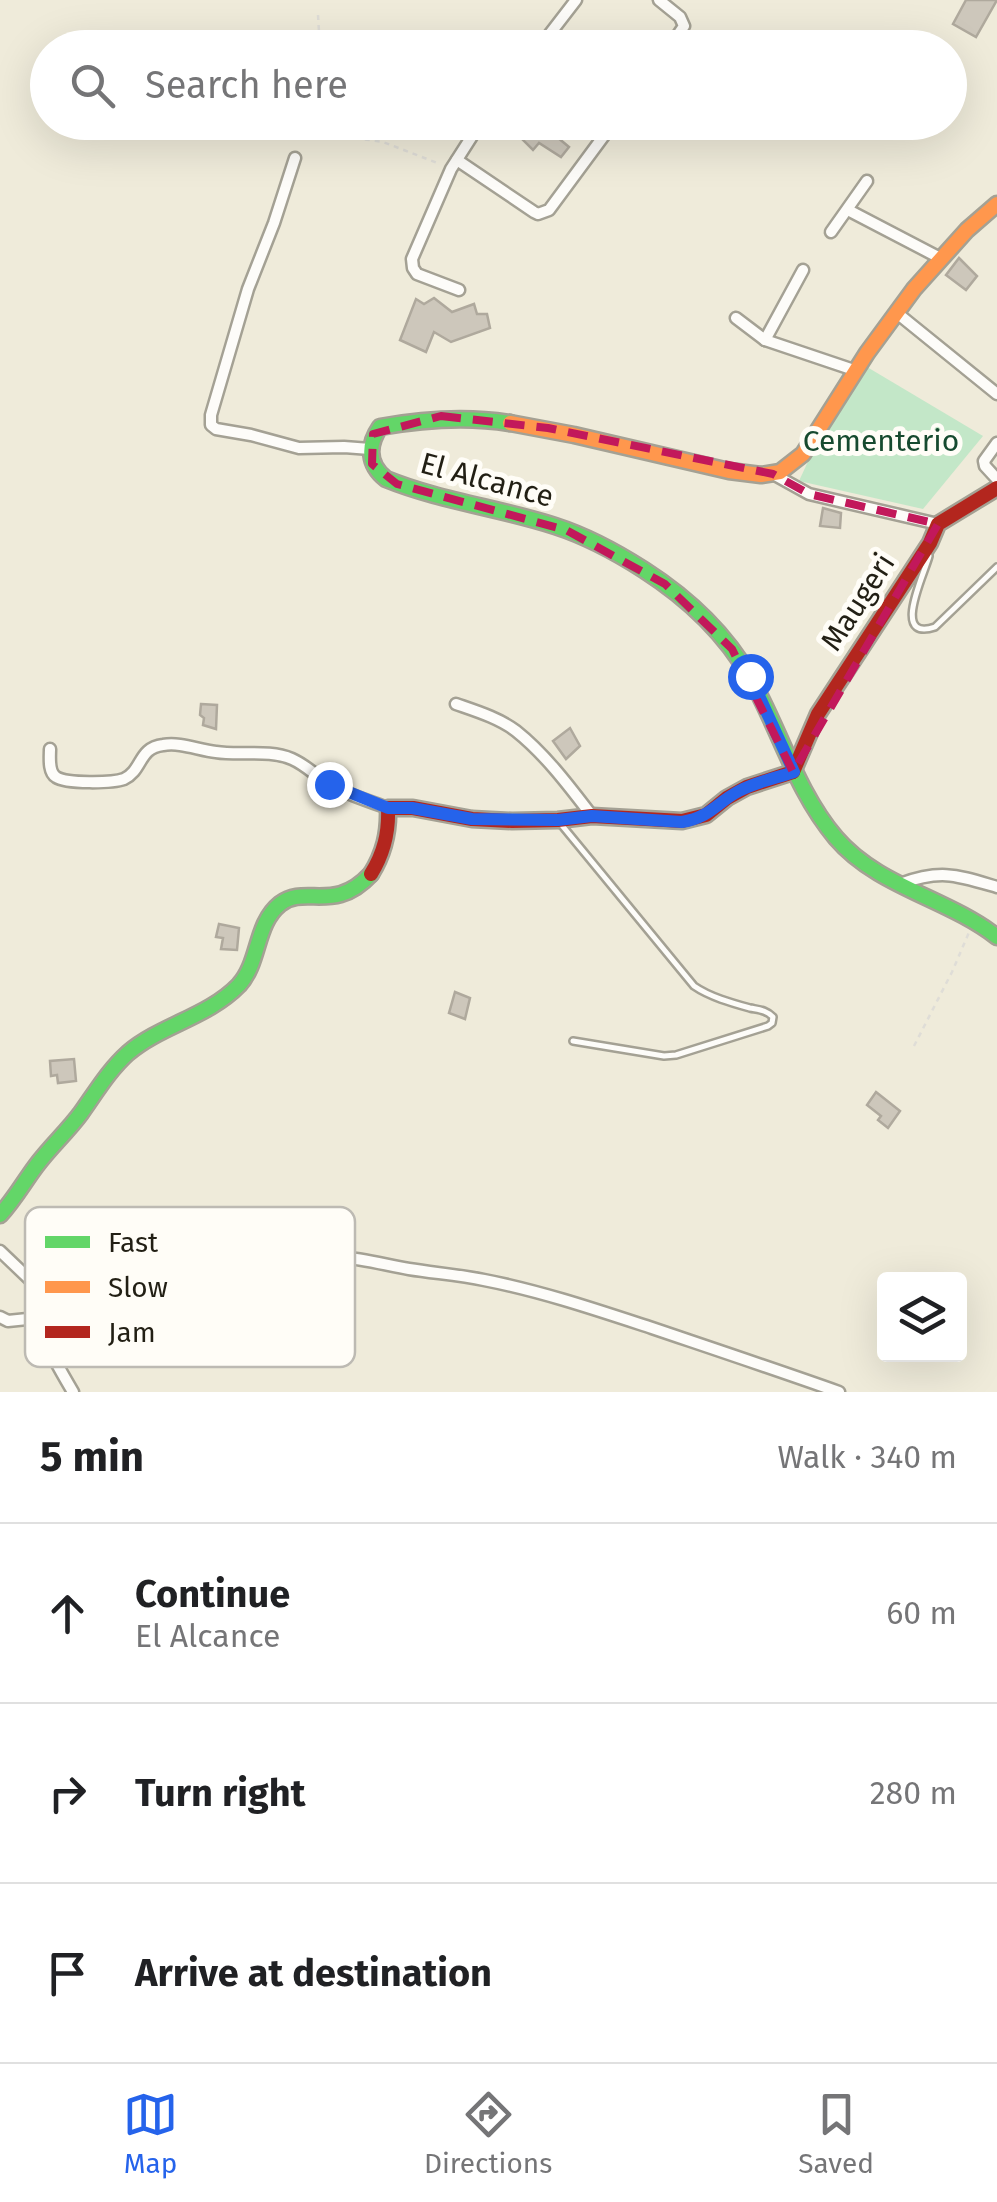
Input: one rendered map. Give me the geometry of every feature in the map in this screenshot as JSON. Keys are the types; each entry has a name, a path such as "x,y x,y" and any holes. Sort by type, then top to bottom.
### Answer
{"street":[{"path":"553,30 576,0"},
{"path":"659,0 680,17 684,26 681,30"},
{"path":"459,290 416,274 412,258 454,164 469,140"},
{"path":"454,164 534,212 544,213 601,140"},
{"path":"295,158 248,289 211,424 216,430 299,448 370,449"},
{"path":"831,232 867,182"},
{"path":"774,474 803,454 854,370 896,313 940,258 997,204"},
{"path":"848,210 940,258"},
{"path":"765,340 802,270"},
{"path":"896,313 997,394"},
{"path":"736,318 765,340 854,370"},
{"name":"El Alcance","path":"938,524 809,494 774,474 746,474 548,428 495,420 442,416 380,428 370,449 372,464 380,476 397,484 566,530 604,547 664,584 707,620 732,649 750,676 794,772 844,847 874,870 974,919 997,938"},
{"path":"997,443 984,461 997,478"},
{"path":"938,524 997,488"},
{"name":"Maugeri","path":"794,772 818,714 930,543 938,524"},
{"path":"456,704 514,729 567,783 592,816"},
{"path":"50,748 53,776 83,782 126,778 146,750 160,745 216,753 270,754 292,759 329,784 388,808 412,808 472,819 558,820 592,816 696,820 736,792 794,772"},
{"path":"0,1215 71,1127 113,1067 131,1050 196,1015 237,987 249,972 262,929 280,903 308,896 333,898 351,892 367,878 386,847 388,808"},
{"path":"900,884 943,873 997,887"},
{"path":"0,1251 25,1274"},
{"path":"355,1259 484,1280 560,1298 839,1392"},
{"path":"0,1336 4,1319"},
{"path":"59,1367 73,1392"}],"lane":[{"path":"930,543 912,608 911,617 918,629 935,626 997,567"},
{"path":"558,820 694,986 773,1017 768,1026 676,1055 573,1041"}],"path":[{"path":"318,15 319,30"},
{"path":"369,140 454,164"},
{"path":"914,1046 974,919"}],"highlighted area":[{"path":"441,416 548,428 773,474 809,494 938,524 793,772 732,649 665,584 566,530 397,484 372,464 373,434"}],"green space":[{"name":"Cementerio","path":"862,364 983,436 923,509 799,481 828,418"}],"building":[{"path":"966,0 997,0 976,37 953,24"},
{"path":"523,140 561,140 569,147 561,157 539,143 533,150"},
{"path":"959,258 977,276 966,290 946,275"},
{"path":"434,298 452,312 474,304 477,314 487,314 490,328 451,342 434,332 426,352 400,340 416,299 424,304"},
{"path":"823,508 841,513 840,528 820,526"},
{"path":"201,704 217,705 216,729 203,725"},
{"path":"570,728 580,746 566,759 553,741"},
{"path":"219,924 239,928 237,950 221,949 223,938 216,937"},
{"path":"455,992 470,998 465,1019 449,1013"},
{"path":"74,1059 76,1081 58,1083 57,1075 51,1076 50,1061"},
{"path":"876,1092 900,1111 888,1128 867,1105"}],"traffic: fast":[{"path":"510,423 445,419 380,427 371,448 373,461 386,479 407,487 578,535 623,557 675,592 717,631 740,661 810,800 836,838 872,869 997,937"},
{"path":"0,1215 128,1053 213,1005 239,985 251,965 266,922 280,904 300,896 345,893 371,874"}],"traffic: slow":[{"path":"510,423 729,471 761,475 780,472 803,454 867,353 914,289 967,230 997,204"}],"traffic: jam":[{"path":"793,772 818,714 930,543 938,524 997,488"},
{"path":"371,874 385,842 388,808 512,821 592,816 682,821 706,815 747,787 793,772"}],"route":[{"path":"329,784 388,808 412,808 472,819 558,820 592,816 696,820 736,792 794,772 750,676"}]}
